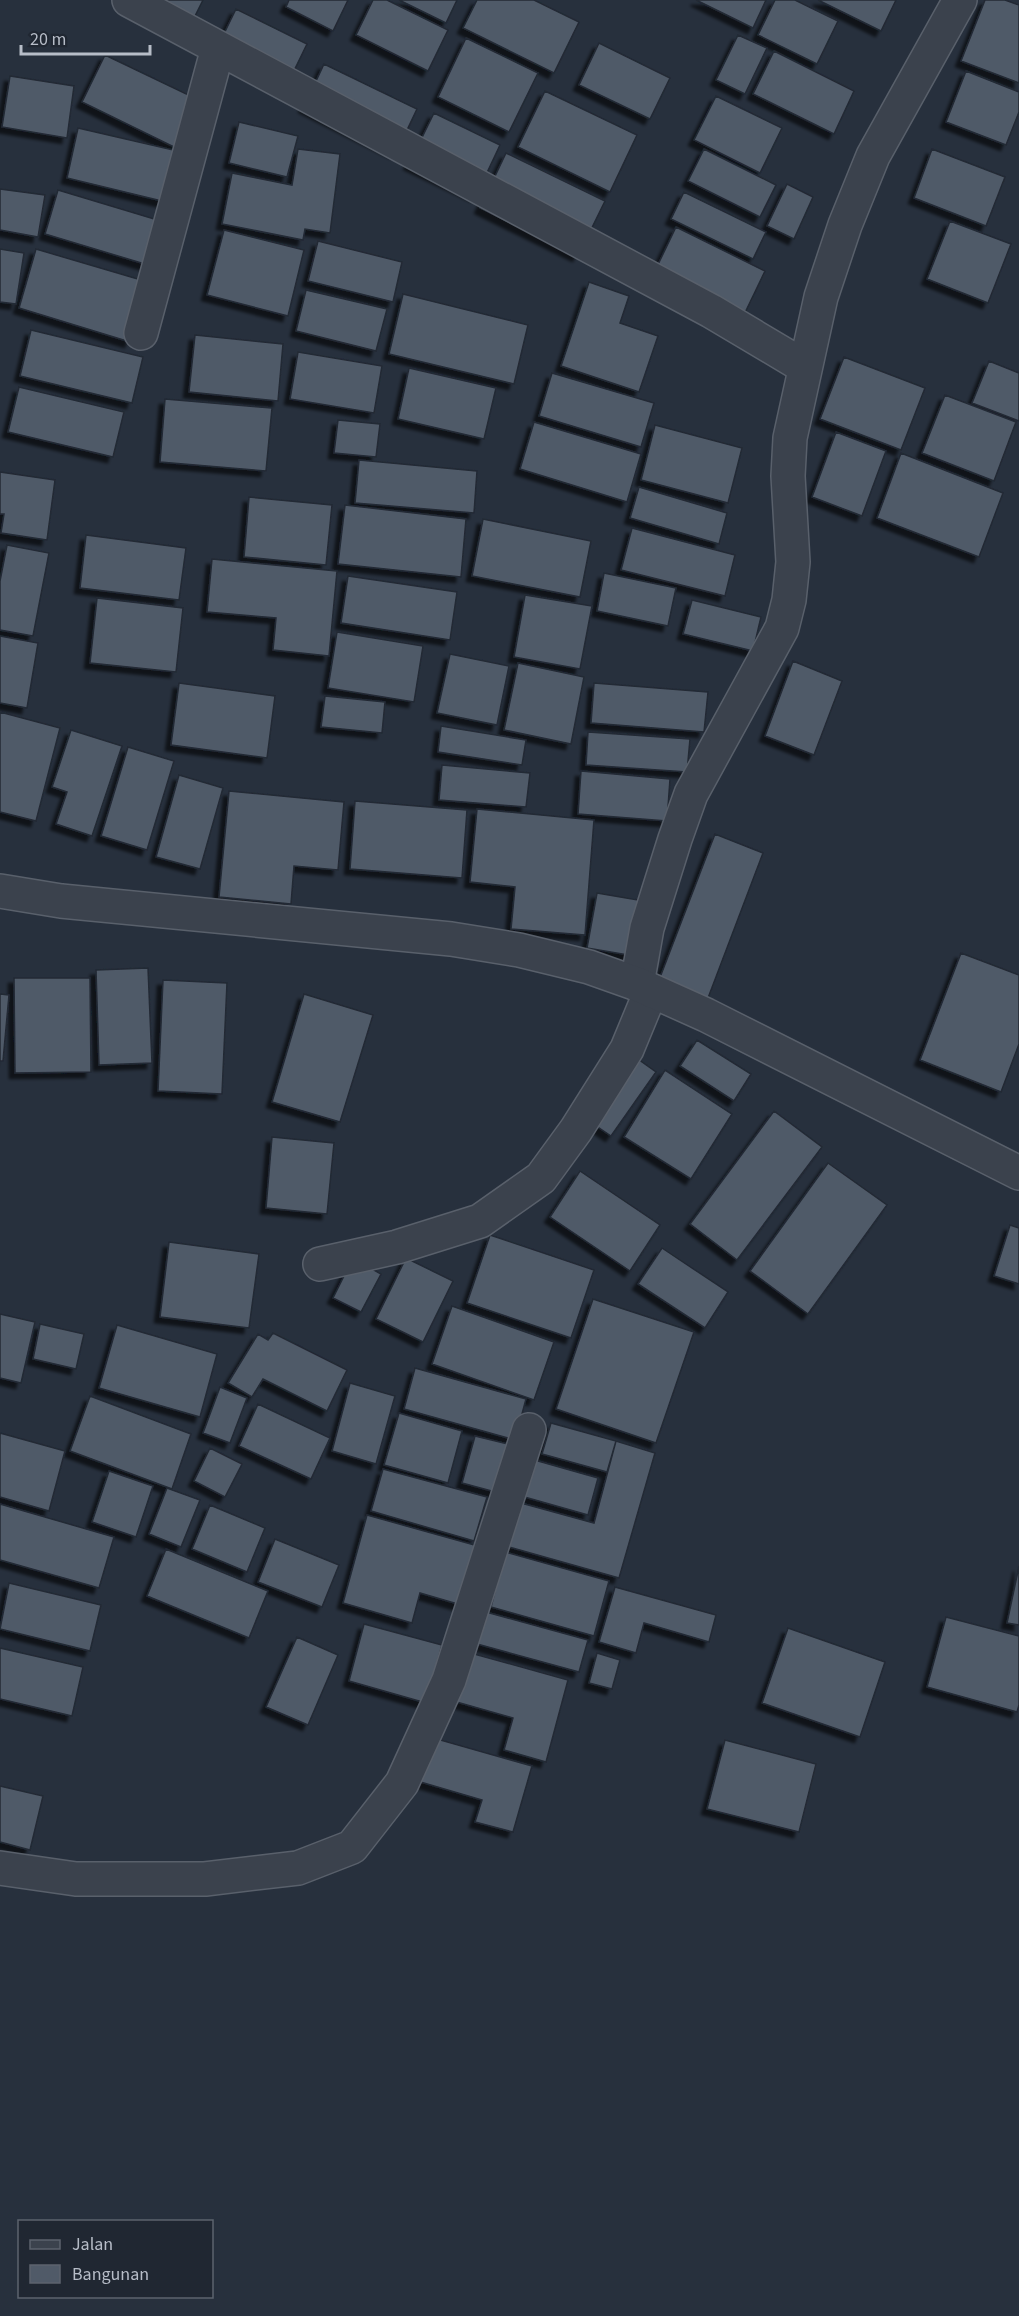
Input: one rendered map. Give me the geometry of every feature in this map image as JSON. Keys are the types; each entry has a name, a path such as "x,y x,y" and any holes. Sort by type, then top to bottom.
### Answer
{"street":[{"path":"129,0 711,311 805,367"},
{"path":"320,1264 397,1247 480,1221 541,1178 576,1130 627,1049 644,988 647,928 691,794 782,628 789,600 793,562 788,476 790,438 821,297 845,225 873,156 960,0"},
{"path":"141,333 218,48"},
{"path":"0,891 61,902 451,939 519,950 589,967 644,988 706,1016 1019,1173"},
{"path":"0,1868 76,1879 204,1878 298,1868 352,1846 402,1783 449,1680 529,1430"}],"building":[{"path":"136,0 203,0 190,26"},
{"path":"289,0 348,0 333,31 286,7"},
{"path":"373,0 387,0 448,30 428,71 356,35"},
{"path":"399,0 457,0 446,23"},
{"path":"477,0 534,0 579,22 554,73 463,28"},
{"path":"696,0 766,0 753,28"},
{"path":"775,0 795,0 838,21 817,64 758,35"},
{"path":"818,0 896,0 881,31"},
{"path":"985,0 1005,0 1019,5 1019,83 961,61"},
{"path":"236,9 307,44 288,83 217,48"},
{"path":"738,35 767,48 745,94 716,80"},
{"path":"466,38 538,73 509,132 438,97"},
{"path":"599,43 670,78 650,119 579,85"},
{"path":"774,51 854,91 834,134 753,94"},
{"path":"105,55 199,100 176,148 82,102"},
{"path":"324,64 417,109 396,153 304,107"},
{"path":"966,71 1019,92 1019,112 1006,145 946,122"},
{"path":"10,76 74,86 67,138 2,127"},
{"path":"545,91 637,135 610,192 518,147"},
{"path":"716,96 782,128 760,173 694,140"},
{"path":"434,113 500,145 476,196 409,164"},
{"path":"239,122 298,136 287,177 229,163"},
{"path":"78,128 182,152 170,203 67,178"},
{"path":"298,149 340,154 330,233 305,229 303,240 222,224 232,173 292,185"},
{"path":"704,149 776,185 760,217 688,181"},
{"path":"932,149 1005,177 986,226 914,198"},
{"path":"506,153 605,201 578,256 480,208"},
{"path":"787,184 813,197 794,239 767,226"},
{"path":"0,189 45,195 38,237 0,230"},
{"path":"58,190 161,221 148,265 45,234"},
{"path":"684,192 766,232 753,259 671,219"},
{"path":"950,221 1011,244 988,303 927,279"},
{"path":"676,227 765,271 741,321 652,277"},
{"path":"224,230 304,250 288,316 207,295"},
{"path":"318,241 402,262 393,302 308,281"},
{"path":"0,249 24,253 16,304 0,302"},
{"path":"36,249 148,282 130,342 19,308"},
{"path":"589,282 629,296 620,323 658,336 639,392 561,366"},
{"path":"306,290 387,309 376,351 296,331"},
{"path":"403,294 528,325 514,384 389,354"},
{"path":"31,330 143,357 132,403 20,376"},
{"path":"195,335 283,344 278,401 189,392"},
{"path":"298,352 382,366 374,413 290,399"},
{"path":"844,357 925,388 901,450 820,419"},
{"path":"989,361 1019,373 1019,421 972,403"},
{"path":"409,368 496,388 484,439 398,419"},
{"path":"552,373 654,403 641,447 539,416"},
{"path":"19,387 124,412 113,457 8,432"},
{"path":"945,395 1016,422 994,481 922,453"},
{"path":"165,399 272,408 266,471 160,462"},
{"path":"338,420 380,424 376,457 334,453"},
{"path":"534,422 641,454 627,502 520,469"},
{"path":"655,425 742,448 728,503 641,480"},
{"path":"836,432 886,451 862,516 812,497"},
{"path":"901,453 1003,493 979,557 877,518"},
{"path":"359,460 477,471 474,513 355,503"},
{"path":"0,472 55,480 47,540 1,533 4,514 0,514"},
{"path":"639,487 727,513 719,544 630,518"},
{"path":"249,497 332,505 326,565 244,557"},
{"path":"345,505 466,519 461,577 338,564"},
{"path":"483,519 591,541 580,597 472,576"},
{"path":"632,528 735,555 725,596 621,570"},
{"path":"86,535 186,548 179,600 80,588"},
{"path":"7,545 49,553 33,636 0,630 0,581"},
{"path":"212,559 337,571 329,656 273,650 276,618 207,612"},
{"path":"604,573 676,588 668,626 597,611"},
{"path":"348,576 457,592 450,640 341,623"},
{"path":"525,595 592,606 580,669 514,657"},
{"path":"97,598 183,608 176,672 90,663"},
{"path":"692,600 761,617 753,651 683,634"},
{"path":"337,632 423,646 414,702 328,688"},
{"path":"0,636 38,643 27,708 0,703"},
{"path":"450,654 509,666 497,725 437,713"},
{"path":"793,661 842,681 814,755 765,736"},
{"path":"518,663 584,677 571,744 504,730"},
{"path":"179,683 275,696 267,758 171,745"},
{"path":"594,683 708,692 704,732 591,723"},
{"path":"325,696 385,702 382,733 321,727"},
{"path":"0,712 60,728 36,821 0,812"},
{"path":"441,726 526,740 522,765 438,752"},
{"path":"71,730 122,746 92,836 56,824 67,792 52,787"},
{"path":"588,732 690,739 687,772 586,765"},
{"path":"128,747 174,761 147,850 101,836"},
{"path":"442,765 530,773 526,807 439,800"},
{"path":"581,771 670,779 667,821 578,814"},
{"path":"179,775 223,788 200,869 156,857"},
{"path":"229,791 344,802 338,870 294,866 291,904 219,897"},
{"path":"355,801 467,810 462,878 350,869"},
{"path":"477,809 594,820 585,935 511,929 515,887 470,882"},
{"path":"715,834 763,853 708,998 659,980"},
{"path":"597,893 644,901 634,956 587,948"},
{"path":"961,953 1019,975 1019,1044 1001,1092 920,1060"},
{"path":"148,968 152,1063 99,1065 96,970"},
{"path":"14,978 90,978 91,1072 15,1073"},
{"path":"163,980 227,983 222,1094 158,1091"},
{"path":"0,994 9,995 3,1061 0,1061"},
{"path":"304,994 373,1015 340,1122 272,1102"},
{"path":"697,1040 751,1074 734,1101 680,1066"},
{"path":"635,1057 656,1072 611,1136 589,1121"},
{"path":"665,1070 732,1114 691,1179 624,1137"},
{"path":"774,1111 822,1147 737,1260 690,1224"},
{"path":"272,1137 334,1143 327,1214 266,1208"},
{"path":"828,1163 887,1205 808,1314 750,1271"},
{"path":"580,1171 660,1225 630,1271 550,1217"},
{"path":"1010,1225 1019,1228 1019,1284 994,1276"},
{"path":"490,1235 594,1270 571,1338 467,1303"},
{"path":"169,1242 259,1254 249,1328 160,1317"},
{"path":"662,1248 728,1292 705,1328 638,1284"},
{"path":"353,1258 381,1274 361,1312 333,1298"},
{"path":"406,1258 453,1281 423,1342 376,1319"},
{"path":"593,1299 694,1332 656,1443 556,1409"},
{"path":"452,1306 554,1342 534,1400 432,1364"},
{"path":"0,1314 35,1322 21,1383 0,1378"},
{"path":"40,1324 84,1334 76,1369 33,1359"},
{"path":"117,1325 217,1354 200,1417 99,1388"},
{"path":"273,1333 347,1370 327,1411 263,1379 252,1397 228,1383 258,1334 268,1340"},
{"path":"415,1368 526,1399 515,1440 404,1409"},
{"path":"350,1383 395,1396 376,1464 332,1451"},
{"path":"220,1387 247,1398 230,1443 203,1433"},
{"path":"90,1396 191,1434 172,1489 70,1451"},
{"path":"258,1404 330,1438 311,1479 239,1446"},
{"path":"399,1413 462,1431 448,1483 384,1465"},
{"path":"551,1423 616,1441 607,1472 542,1454"},
{"path":"0,1433 65,1451 49,1511 0,1497"},
{"path":"475,1436 512,1445 499,1493 462,1483"},
{"path":"616,1441 655,1453 619,1578 509,1547 521,1503 594,1523"},
{"path":"210,1448 242,1464 225,1497 194,1481"},
{"path":"531,1459 598,1478 588,1515 521,1496"},
{"path":"383,1469 487,1497 474,1541 371,1511"},
{"path":"109,1471 153,1486 136,1537 92,1522"},
{"path":"167,1488 200,1500 181,1547 149,1534"},
{"path":"0,1504 114,1537 99,1588 0,1560"},
{"path":"210,1505 265,1528 247,1572 192,1549"},
{"path":"367,1515 478,1546 461,1605 420,1593 412,1623 343,1603"},
{"path":"275,1539 339,1565 322,1607 258,1582"},
{"path":"166,1549 268,1591 249,1638 147,1596"},
{"path":"505,1552 609,1581 594,1636 491,1607"},
{"path":"1019,1566 1019,1625 1007,1623"},
{"path":"9,1583 101,1605 90,1651 0,1629"},
{"path":"615,1587 716,1615 709,1642 644,1623 636,1653 599,1642"},
{"path":"486,1612 588,1640 579,1672 477,1644"},
{"path":"946,1617 1019,1636 1019,1705 1017,1712 927,1687"},
{"path":"364,1624 442,1645 426,1703 349,1681"},
{"path":"788,1628 885,1662 860,1737 762,1703"},
{"path":"297,1637 338,1655 308,1725 266,1707"},
{"path":"0,1648 83,1667 72,1716 0,1699"},
{"path":"467,1652 568,1680 546,1762 504,1750 513,1718 453,1701"},
{"path":"597,1653 620,1660 612,1689 589,1683"},
{"path":"430,1737 532,1766 513,1832 475,1822 482,1800 417,1781"},
{"path":"725,1740 816,1764 799,1832 707,1809"},
{"path":"0,1786 43,1796 30,1850 0,1842"}]}
